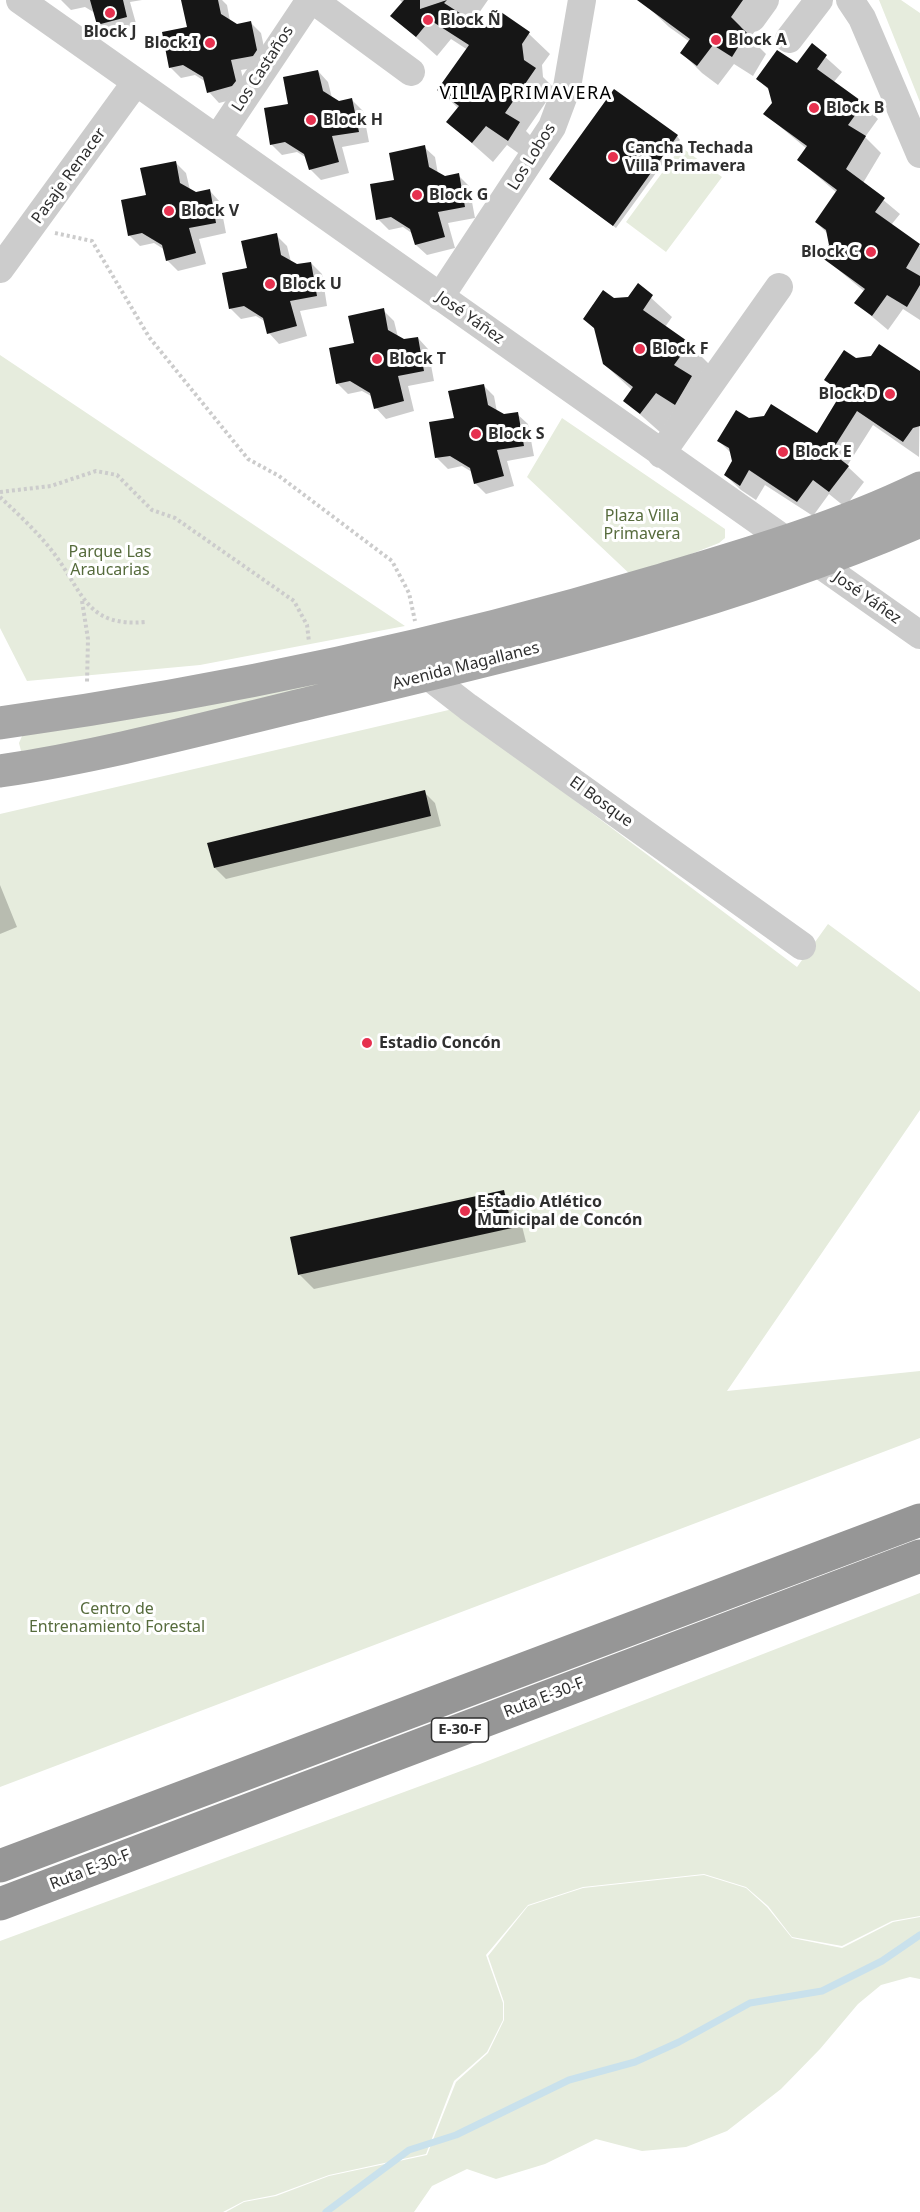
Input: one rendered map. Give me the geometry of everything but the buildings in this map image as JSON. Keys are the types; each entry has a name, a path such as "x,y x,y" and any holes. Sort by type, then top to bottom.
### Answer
{"highway":[{"name":"Ruta E-30-F","path":"0,1866 920,1520"},
{"name":"Ruta E-30-F","path":"0,1904 920,1556"}],"main road":[{"name":"Avenida Magallanes","path":"15,721 87,711 312,669 566,608 786,542 849,520 920,488"},
{"name":"Avenida Magallanes","path":"8,770 135,747 575,639 817,564 920,521"},
{"path":"8,770 4,744 15,721"}],"street":[{"name":"José Yáñez","path":"20,0 920,635"},
{"path":"311,0 411,72"},
{"name":"Los Castaños","path":"216,139 311,0"},
{"name":"Los Lobos","path":"440,297 552,127 567,87 582,0"},
{"path":"789,39 819,0"},
{"path":"850,0 862,18 920,154"},
{"name":"Pasaje Renacer","path":"0,270 136,82"},
{"path":"661,454 779,287"},
{"path":"420,644 428,676"},
{"name":"El Bosque","path":"428,676 802,946"}],"path":[{"path":"31,227 92,241 149,337 248,459 279,476 392,561 409,593 420,644"},
{"path":"0,492 51,486 96,471 117,475 152,510 175,518 294,601 307,625 312,669"},
{"path":"0,497 23,518 58,559 82,600 88,639 87,711"},
{"path":"68,577 84,602 107,618 127,623 145,621"}],"green space":[{"path":"879,0 901,0 920,13 920,102"},
{"path":"681,147 722,177 666,252 626,222"},
{"name":"Parque Las Araucarias","path":"0,355 405,626 200,665 27,681 0,628"},
{"name":"Plaza Villa Primavera","path":"562,418 725,529 725,538 719,543 633,577 527,477"},
{"path":"397,660 401,672 139,736 21,751 19,743 22,736"},
{"name":"Estadio Atlético Municipal de Concón","path":"453,709 797,967 828,924 920,992 920,1110 727,1391 920,1371 920,1438 0,1787 0,814"},
{"path":"920,1593 920,1916 892,1921 842,1946 792,1937 768,1906 746,1887 704,1874 583,1887 528,1905 486,1955 503,2003 503,2020 487,2052 454,2081 426,2154 329,2175 275,2195 244,2201 223,2212 0,2212 0,1941 480,1764"},
{"path":"704,1875 746,1888 767,1907 792,1938 842,1948 893,1922 920,1917 920,1979 910,1977 881,1985 858,2004 820,2049 781,2089 727,2131 686,2147 642,2151 596,2139 545,2164 496,2179 467,2169 432,2186 414,2212 226,2212 244,2202 276,2196 329,2176 427,2155 456,2082 488,2053 504,2020 504,2002 488,1956 528,1906 583,1888"}],"waterway":[{"path":"326,2212 409,2150 456,2135 569,2080 635,2062 679,2042 750,2003 822,1991 882,1961 920,1935"}],"place":[{"name":"Block J","path":"110,13"},
{"name":"Block Ñ","path":"428,20"},
{"name":"Block A","path":"716,40"},
{"name":"Block I","path":"210,43"},
{"name":"Block B","path":"814,108"},
{"name":"Block H","path":"311,120"},
{"name":"Cancha Techada Villa Primavera","path":"613,157"},
{"name":"Block G","path":"417,195"},
{"name":"Block V","path":"169,211"},
{"name":"Block C","path":"871,252"},
{"name":"Block U","path":"270,284"},
{"name":"Block F","path":"640,349"},
{"name":"Block T","path":"377,359"},
{"name":"Block D","path":"890,394"},
{"name":"Block S","path":"476,434"},
{"name":"Block E","path":"783,452"},
{"name":"Estadio Concón","path":"367,1043"},
{"name":"Estadio Atlético Municipal de Concón","path":"465,1211"}],"district":[{"name":"VILLA PRIMAVERA","path":"526,94"}],"park label":[{"name":"Centro de Entrenamiento Forestal","path":"117,1618"}]}
